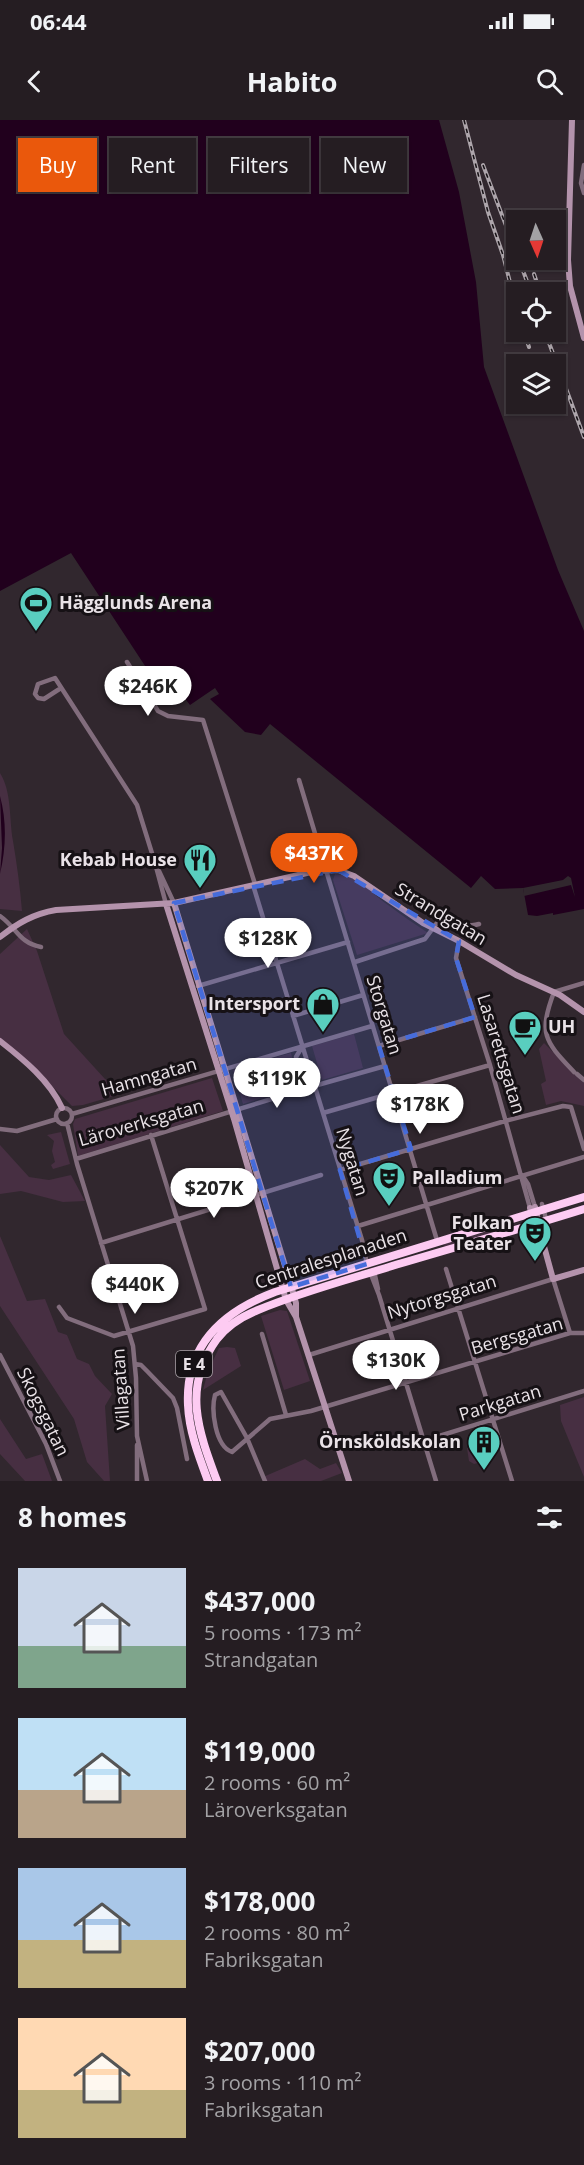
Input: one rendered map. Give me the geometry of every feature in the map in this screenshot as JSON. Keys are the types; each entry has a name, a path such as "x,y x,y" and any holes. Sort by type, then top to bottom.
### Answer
{"highway":[{"name":"Centralesplanaden","path":"217,1481 196,1417 196,1393 205,1359 219,1336 230,1326 257,1310 371,1268 536,1210 584,1197"},
{"name":"Centralesplanaden","path":"208,1481 195,1442 188,1405 189,1380 197,1356 213,1331 234,1311 257,1299 287,1288 542,1224 584,1209"}],"main road":[{"path":"572,120 568,260 570,286 584,338"},
{"name":"Strandgatan","path":"0,938 30,916 56,910 174,903 315,871 328,874 338,870 354,876 408,914 516,975 554,992 584,1012"},
{"path":"174,903 196,986 290,1299 349,1481"},
{"path":"166,904 196,986"},
{"path":"0,1041 56,1094 62,1108"},
{"name":"Lasarettsgatan","path":"536,1210 542,1224 542,1239 554,1279"},
{"name":"Nytorgsgatan","path":"554,1279 584,1270"}],"street":[{"path":"584,165 580,183 584,192"},
{"name":"Nygatan","path":"127,662 158,711 168,716 203,720 436,1481"},
{"path":"61,688 44,699 38,698 35,694 38,684 55,678 137,805 156,863 166,904"},
{"name":"Storgatan","path":"299,780 436,1237"},
{"path":"156,863 174,903"},
{"path":"0,916 26,943 41,947"},
{"path":"355,963 425,939 440,918 444,916 467,926 479,924"},
{"name":"Lasarettsgatan","path":"459,941 456,958 522,1176 536,1210"},
{"path":"196,986 348,942"},
{"path":"584,983 554,992 547,1012 545,1034 550,1046 584,1080"},
{"path":"293,1016 363,995"},
{"path":"379,1046 475,1017"},
{"name":"Hamngatan","path":"72,1114 372,1026"},
{"path":"302,1046 296,1057 302,1078 314,1086"},
{"path":"323,1113 490,1065"},
{"name":"Läroverksgatan","path":"67,1123 76,1159 385,1066"},
{"path":"340,1170 555,1108 571,1107 584,1149"},
{"path":"62,1108 67,1108 72,1114 71,1120 67,1123 62,1124 57,1119 57,1111 62,1108"},
{"path":"0,1129 17,1131 57,1119"},
{"path":"59,1307 67,1318 118,1336 205,1309 151,1135"},
{"path":"358,1226 584,1157"},
{"name":"Villagatan","path":"76,1159 129,1332 135,1364 137,1436 147,1481"},
{"path":"101,1243 321,1175"},
{"path":"446,1269 512,1481"},
{"name":"Lasarettsgatan","path":"554,1279 570,1333"},
{"name":"Nytorgsgatan","path":"309,1355 554,1279"},
{"name":"Bergsgatan","path":"247,1438 270,1419 326,1407 570,1333 584,1333"},
{"path":"262,1334 286,1416"},
{"name":"Skogsgatan","path":"0,1355 46,1444 60,1481"},
{"path":"135,1364 141,1365 172,1398 177,1408 187,1459"},
{"name":"Parkgatan","path":"423,1441 584,1391"},
{"path":"247,1438 232,1452 227,1450 218,1437 212,1404 215,1395 221,1392 247,1438 265,1481"},
{"path":"137,1436 137,1481"}],"highlighted area":[{"path":"338,870 459,941 456,958 475,1017 379,1046 411,1149 340,1170 367,1264 291,1287 174,903"}],"shaded area":[{"path":"0,120 439,120 459,192 476,282 484,367 558,570 584,631 584,909 553,915 553,913 528,915 523,888 495,889 481,876 471,888 270,724 261,735 245,732 210,699 219,694 215,688 190,705 183,696 170,704 71,553 0,591"},
{"path":"0,773 7,789 22,911 0,909"},
{"path":"0,796 5,835 0,874 2,848"},
{"path":"335,874 357,881 428,933 357,955 333,880"},
{"path":"27,929 37,951 64,1034 105,1079 124,1089 124,1093 72,1106 25,1059 0,1039 0,954"},
{"path":"354,1034 363,1068 322,1080 312,1046"},
{"path":"544,1043 584,1083 584,1106 561,1101 546,1105 541,1084 546,1081 539,1049"},
{"path":"291,1053 301,1086 243,1104 233,1070"},
{"path":"212,1078 223,1111 78,1156 73,1124 75,1119"},
{"path":"61,1132 70,1164 53,1169 51,1165 55,1162 52,1151 54,1141 47,1135"},
{"path":"0,1145 29,1177 49,1180 71,1175 85,1201 63,1202 21,1191 0,1194"},
{"path":"524,1221 484,1235 445,1248 444,1244"},
{"path":"0,1236 27,1301 45,1299 58,1332 67,1335 77,1359 89,1364 95,1376 112,1394 105,1406 110,1481 104,1481 87,1462 74,1419 0,1306"},
{"path":"280,1310 287,1311 310,1381 284,1390 261,1316"},
{"path":"219,1348 235,1348 241,1366 203,1390 208,1371"},
{"path":"584,1397 584,1477 561,1421 560,1405"},
{"path":"0,1419 26,1459 42,1454 52,1481 25,1481 0,1454"},
{"path":"481,1443 485,1445 485,1461 474,1464 469,1461 467,1448"},
{"path":"305,1459 320,1469 336,1463 342,1473 321,1481 265,1481 263,1477"}],"pier":[{"path":"568,876 571,878 575,897 571,885 524,896 523,888 563,880"}],"railway":[{"path":"464,120 488,212 510,282"},
{"path":"483,165 506,226"},
{"path":"523,270 527,282"},
{"path":"534,274 537,282"},
{"path":"527,342 529,347"},
{"path":"549,342 584,437"}],"place":[{"name":"Hägglunds Arena","path":"36,632"},
{"name":"Kebab House","path":"200,889"},
{"name":"Intersport","path":"323,1033"},
{"name":"UH","path":"525,1056"},
{"name":"Palladium","path":"389,1207"},
{"name":"Folkan Teater","path":"535,1262"},
{"name":"Örnsköldskolan","path":"484,1471"}]}
